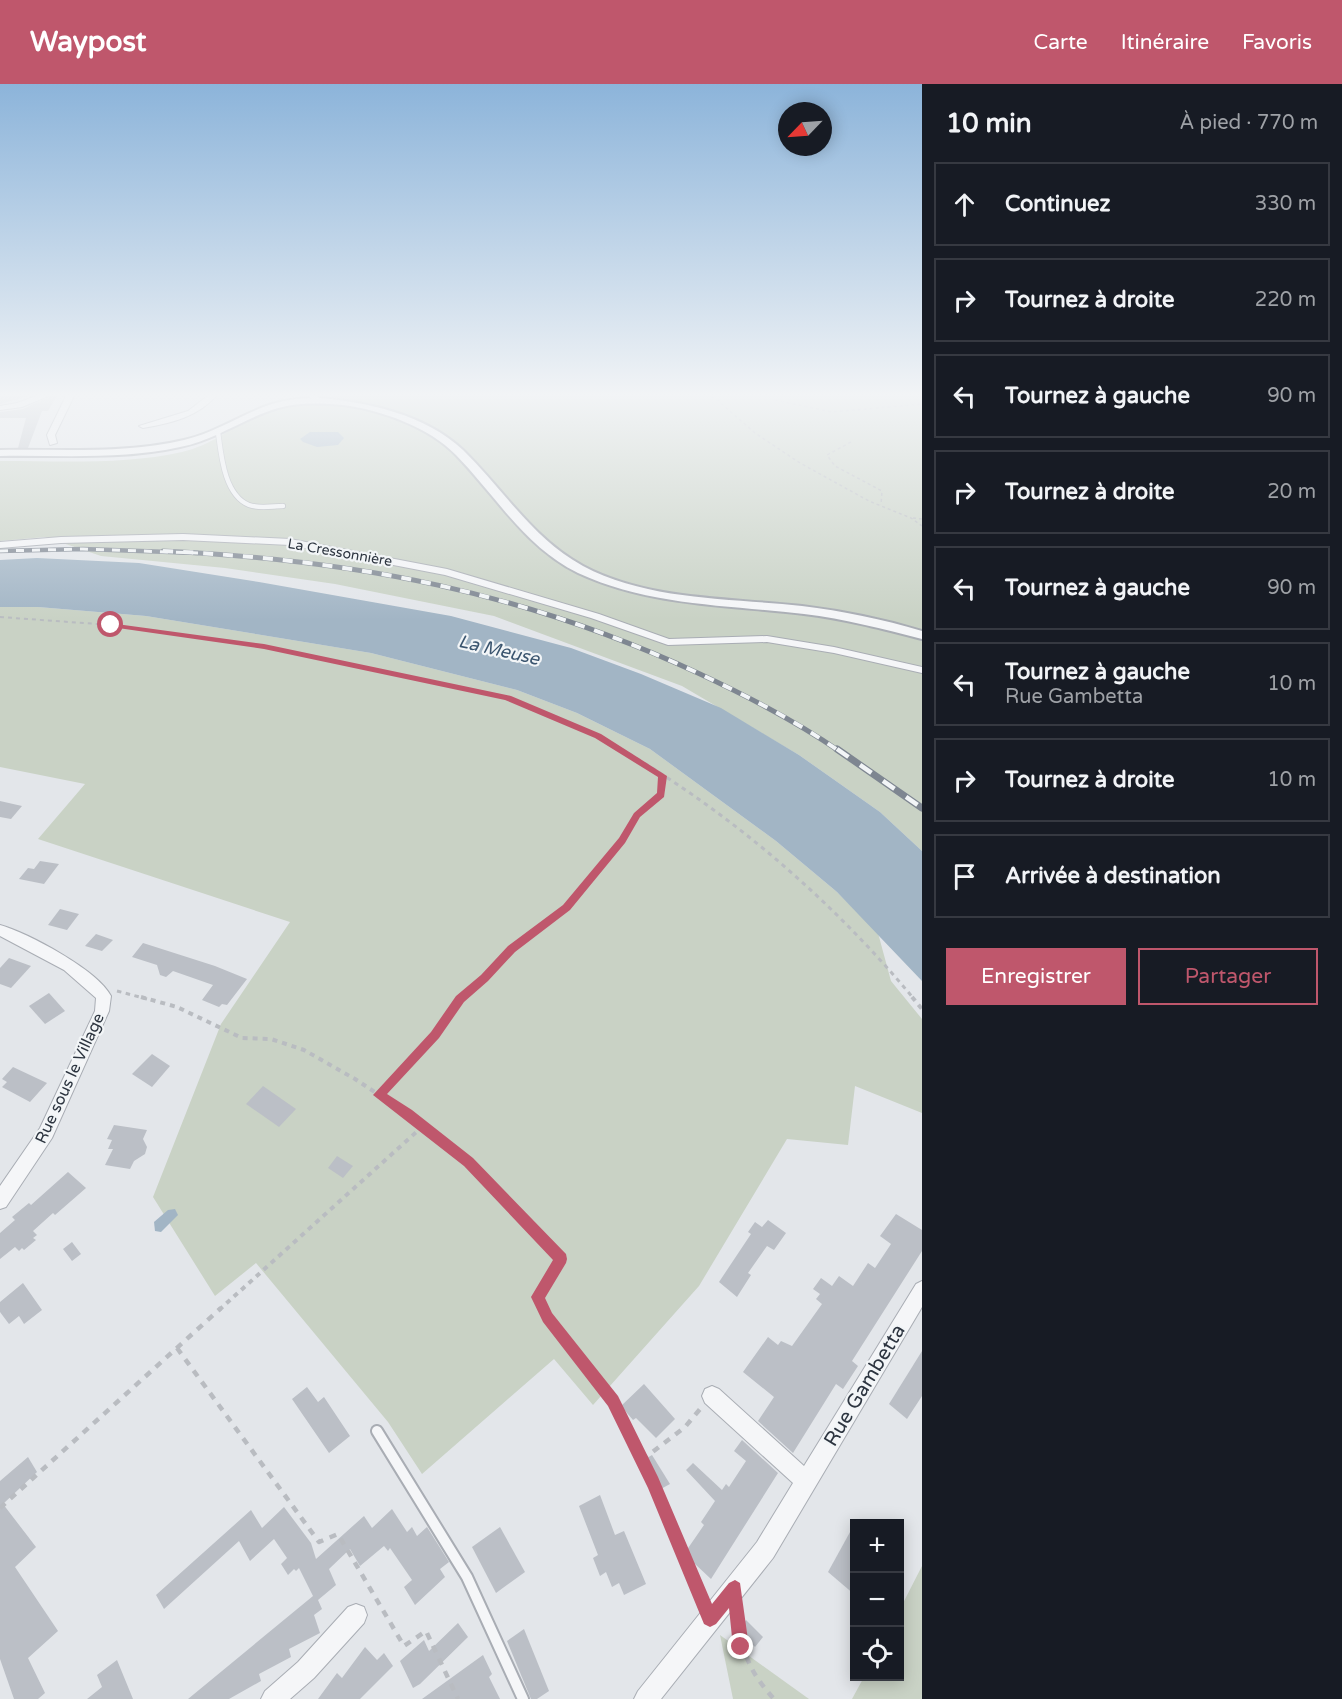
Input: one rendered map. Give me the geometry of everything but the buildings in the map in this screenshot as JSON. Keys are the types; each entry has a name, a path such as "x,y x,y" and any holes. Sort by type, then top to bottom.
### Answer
{"street":[{"path":"475,469 547,548 570,563 601,577 678,597 827,614 879,623 922,635"},
{"name":"La Cressonnière","path":"0,545 61,540 183,537 290,542 447,572 595,616 668,642 767,639 834,650 922,670"},
{"name":"Rue sous le Village","path":"0,930 74,968 91,981 104,996 102,1011 46,1133 0,1201"},
{"name":"Rue Gambetta","path":"646,1699 765,1550 922,1290"},
{"path":"712,1396 806,1481"},
{"path":"273,1699 306,1670 356,1614"}],"lane":[{"path":"225,469 235,494 241,500 252,506 283,506"},
{"path":"377,1431 467,1577 523,1699"}],"path":[{"path":"812,469 869,501 911,518 922,526"},
{"path":"841,469 882,491 881,505"},
{"path":"911,518 922,519"},
{"path":"0,616 100,623 264,647 508,698 598,736 663,776 731,823 794,874 879,957 922,1009"},
{"path":"379,1095 435,1035 460,999 484,978 511,949 567,907 622,841 637,815 661,794 663,776"},
{"path":"104,996 118,991 137,996 177,1007 242,1038 271,1039 304,1050 379,1095 468,1162 561,1259 538,1297 548,1317 613,1401 642,1460 710,1619"},
{"path":"0,1508 423,1126"},
{"path":"177,1348 319,1542 338,1534 404,1646 426,1631 458,1699"},
{"path":"642,1460 685,1427 712,1396"},
{"path":"735,1588 741,1647 752,1675 774,1699"}],"shaded area":[{"path":"0,469 922,469 922,851 880,812 799,755 682,686 494,616 335,584 225,568 101,556 45,537 0,541"},
{"path":"0,607 38,607 146,616 371,653 517,690 577,713 650,749 776,841 837,892 878,933 891,981 922,1019 922,1113 855,1086 848,1145 787,1139 699,1286 593,1405 554,1359 422,1474 388,1422 256,1263 215,1296 153,1197 221,1024 290,922 38,839 85,784 0,767"},
{"path":"922,1566 922,1699 852,1699 862,1681 904,1681 904,1601"},
{"path":"720,1635 809,1699 733,1699"}],"water":[{"name":"La Meuse","path":"37,558 139,563 451,616 571,648 641,674 721,708 799,755 880,812 922,851 922,981 837,892 776,841 650,749 577,713 517,690 371,653 146,616 38,607 0,607 0,560"},
{"path":"175,1209 178,1215 161,1232 155,1231 154,1222 168,1210"}],"railway":[{"path":"0,551 83,549 185,553"},
{"path":"163,551 185,553"},
{"path":"185,553 198,553"},
{"path":"185,553 304,562 371,572 504,601 569,621 700,674 771,709 839,751"},
{"path":"837,749 922,808"}],"route":[{"path":"111,625 264,647 508,698 598,736 663,776 661,794 637,815 622,841 567,907 511,949 484,978 460,999 435,1035 379,1095 408,1114 468,1162 561,1259 538,1297 548,1317 613,1401 653,1482 710,1619 735,1588 741,1647"}]}
